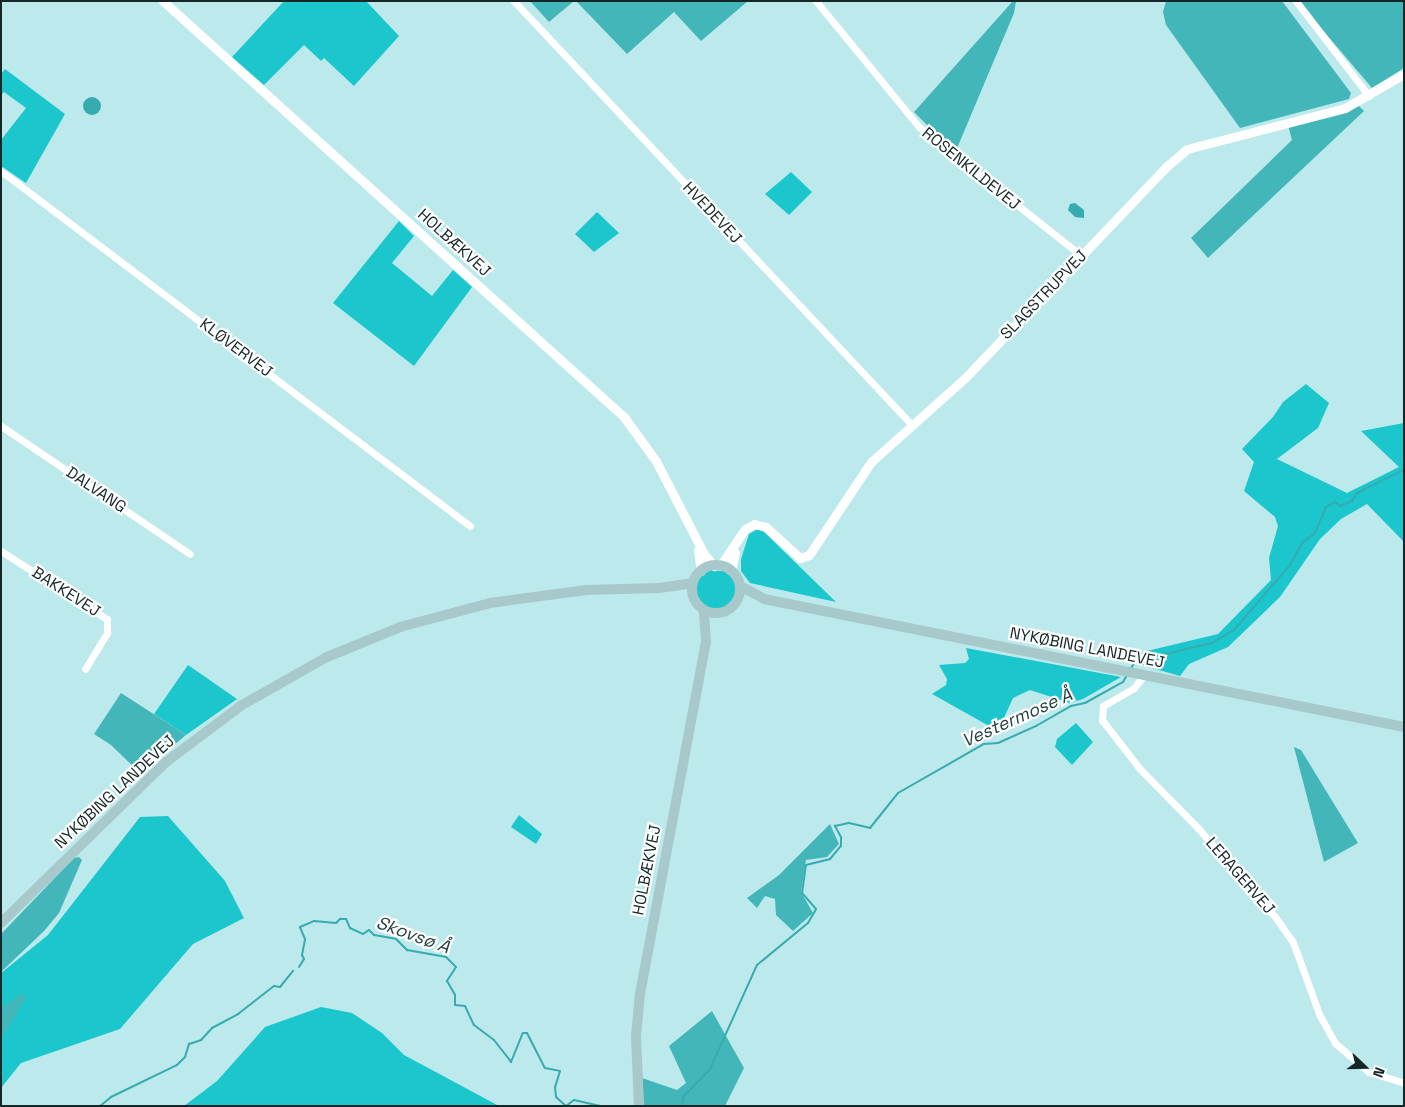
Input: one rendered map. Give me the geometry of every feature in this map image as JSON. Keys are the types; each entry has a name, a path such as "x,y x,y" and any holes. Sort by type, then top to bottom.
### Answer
{"main road":[{"path":"717,566 731,571 740,586 738,600 729,609 717,613 704,610 693,595 693,583 701,571 717,566"},
{"name":"NYKØBING LANDEVEJ","path":"1,923 166,762 242,705 328,657 400,627 490,603 586,590 660,588 693,583"},
{"name":"NYKØBING LANDEVEJ","path":"740,586 764,599"},
{"name":"NYKØBING LANDEVEJ","path":"660,588 693,595"},
{"name":"NYKØBING LANDEVEJ","path":"738,600 764,599 1404,727"},
{"name":"HOLBÆKVEJ","path":"704,610 706,642"},
{"name":"HOLBÆKVEJ","path":"639,1106 636,1045 640,994 706,642 717,613"}],"street":[{"name":"HOLBÆKVEJ","path":"163,1 624,417 656,461 693,533 717,566"},
{"name":"HVEDEVEJ","path":"514,1 911,424"},
{"name":"ROSENKILDEVEJ","path":"816,1 918,127 1082,256"},
{"path":"1296,1 1369,96"},
{"name":"SLAGSTRUPVEJ","path":"742,532 748,526 762,525 796,556 806,557 827,531 862,473 911,424 965,378 1167,166 1187,149 1345,108 1369,96 1404,74"},
{"name":"KLØVERVEJ","path":"1,171 470,526"},
{"name":"DALVANG","path":"1,426 190,554"},
{"path":"717,566 742,532"},
{"path":"731,571 742,532"},
{"name":"HOLBÆKVEJ","path":"693,533 701,571"},
{"name":"BAKKEVEJ","path":"1,551 107,619 107,633 85,669"},
{"name":"LERAGERVEJ","path":"1134,673 1134,688 1103,706 1102,720 1140,768 1198,828 1276,918 1293,942 1319,1014 1335,1043 1369,1072 1404,1083"}],"shaded area":[{"path":"284,1 366,1 399,36 354,86 324,58 321,61 304,45 264,85 232,57"},
{"path":"530,1 574,1 549,22"},
{"path":"576,1 748,1 701,41 674,12 627,54"},
{"path":"1013,1 1016,1 1014,13 955,153 914,112"},
{"path":"1166,1 1282,1 1351,93 1349,99 1240,128 1166,25 1163,12"},
{"path":"1298,1 1404,1 1404,68 1372,88"},
{"path":"5,69 65,114 26,183 1,166 1,140 26,108 4,92 1,95 1,74"},
{"path":"92,97 98,100 101,106 98,112 92,115 86,112 83,106 86,100"},
{"path":"1358,105 1364,111 1208,258 1191,238 1292,140 1288,125"},
{"path":"791,172 812,192 789,215 765,194"},
{"path":"1075,203 1084,210 1084,218 1075,217 1068,210 1070,204"},
{"path":"597,212 619,233 594,252 575,234"},
{"path":"399,221 414,236 392,263 432,296 453,270 472,287 414,366 333,303"},
{"path":"1306,384 1329,403 1318,428 1277,459 1347,493 1399,467 1361,431 1404,423 1404,542 1367,504 1341,519 1320,539 1280,597 1228,647 1189,664 1180,676 1124,660 1147,651 1218,634 1271,580 1269,558 1278,526 1275,517 1244,491 1254,462 1242,449 1273,417 1283,402"},
{"path":"758,529 763,531 836,602 750,583 741,571 741,559 749,534"},
{"path":"716,569 730,575 736,589 730,603 716,609 702,603 696,589 702,575"},
{"path":"966,648 1121,677 1083,699 1070,703 1030,690 1013,698 998,731 932,694 946,685 947,679 939,665 965,663 969,659"},
{"path":"188,665 237,699 186,735 154,714"},
{"path":"121,693 186,735 140,773 111,745 94,734"},
{"path":"1076,723 1093,742 1072,765 1055,747 1057,739"},
{"path":"1294,747 1301,750 1358,843 1324,862"},
{"path":"519,815 542,834 536,844 511,827"},
{"path":"168,816 225,881 244,918 193,944 120,1029 21,1063 1,1088 1,973 48,935 140,817"},
{"path":"830,824 839,844 827,857 806,860 801,892 813,913 793,931 776,915 775,899 765,896 757,908 747,898 779,875"},
{"path":"79,857 82,860 59,913 44,931 1,972 1,934 74,858"},
{"path":"21,994 27,996 1,1039 1,1008"},
{"path":"321,1007 352,1013 382,1033 404,1055 499,1106 184,1106 217,1081 265,1027"},
{"path":"712,1011 744,1068 725,1106 644,1106 642,1078 677,1090 686,1083 669,1046"}],"waterway":[{"name":"Vestermose Å","path":"1131,668 1136,661 1212,643 1234,630 1290,565 1303,542 1315,533 1326,507 1335,502 1340,506 1352,501 1357,493 1404,470"},
{"name":"Vestermose Å","path":"682,1106 683,1097 710,1069 757,965 808,923 816,909 802,893 806,865 830,859 841,846 841,837 835,826 849,823 870,828 898,793 984,744 998,743 1036,726 1071,706 1085,703 1123,682 1127,675"},
{"name":"Skovsø Å","path":"299,967 304,959 302,955 305,939 300,927 314,921 336,923 340,919 346,919 350,928 363,934 369,930 374,935 396,939 407,950 446,957 456,967 447,981 455,995 455,1005 465,1006 474,1025 494,1040 511,1062 523,1033 527,1033 545,1068 560,1071 555,1087 556,1097 566,1106 574,1100 601,1106"},
{"name":"Skovsø Å","path":"100,1106 111,1097 177,1065 185,1057 189,1044 201,1040 212,1028 238,1014 274,986 280,987 293,971"}]}
